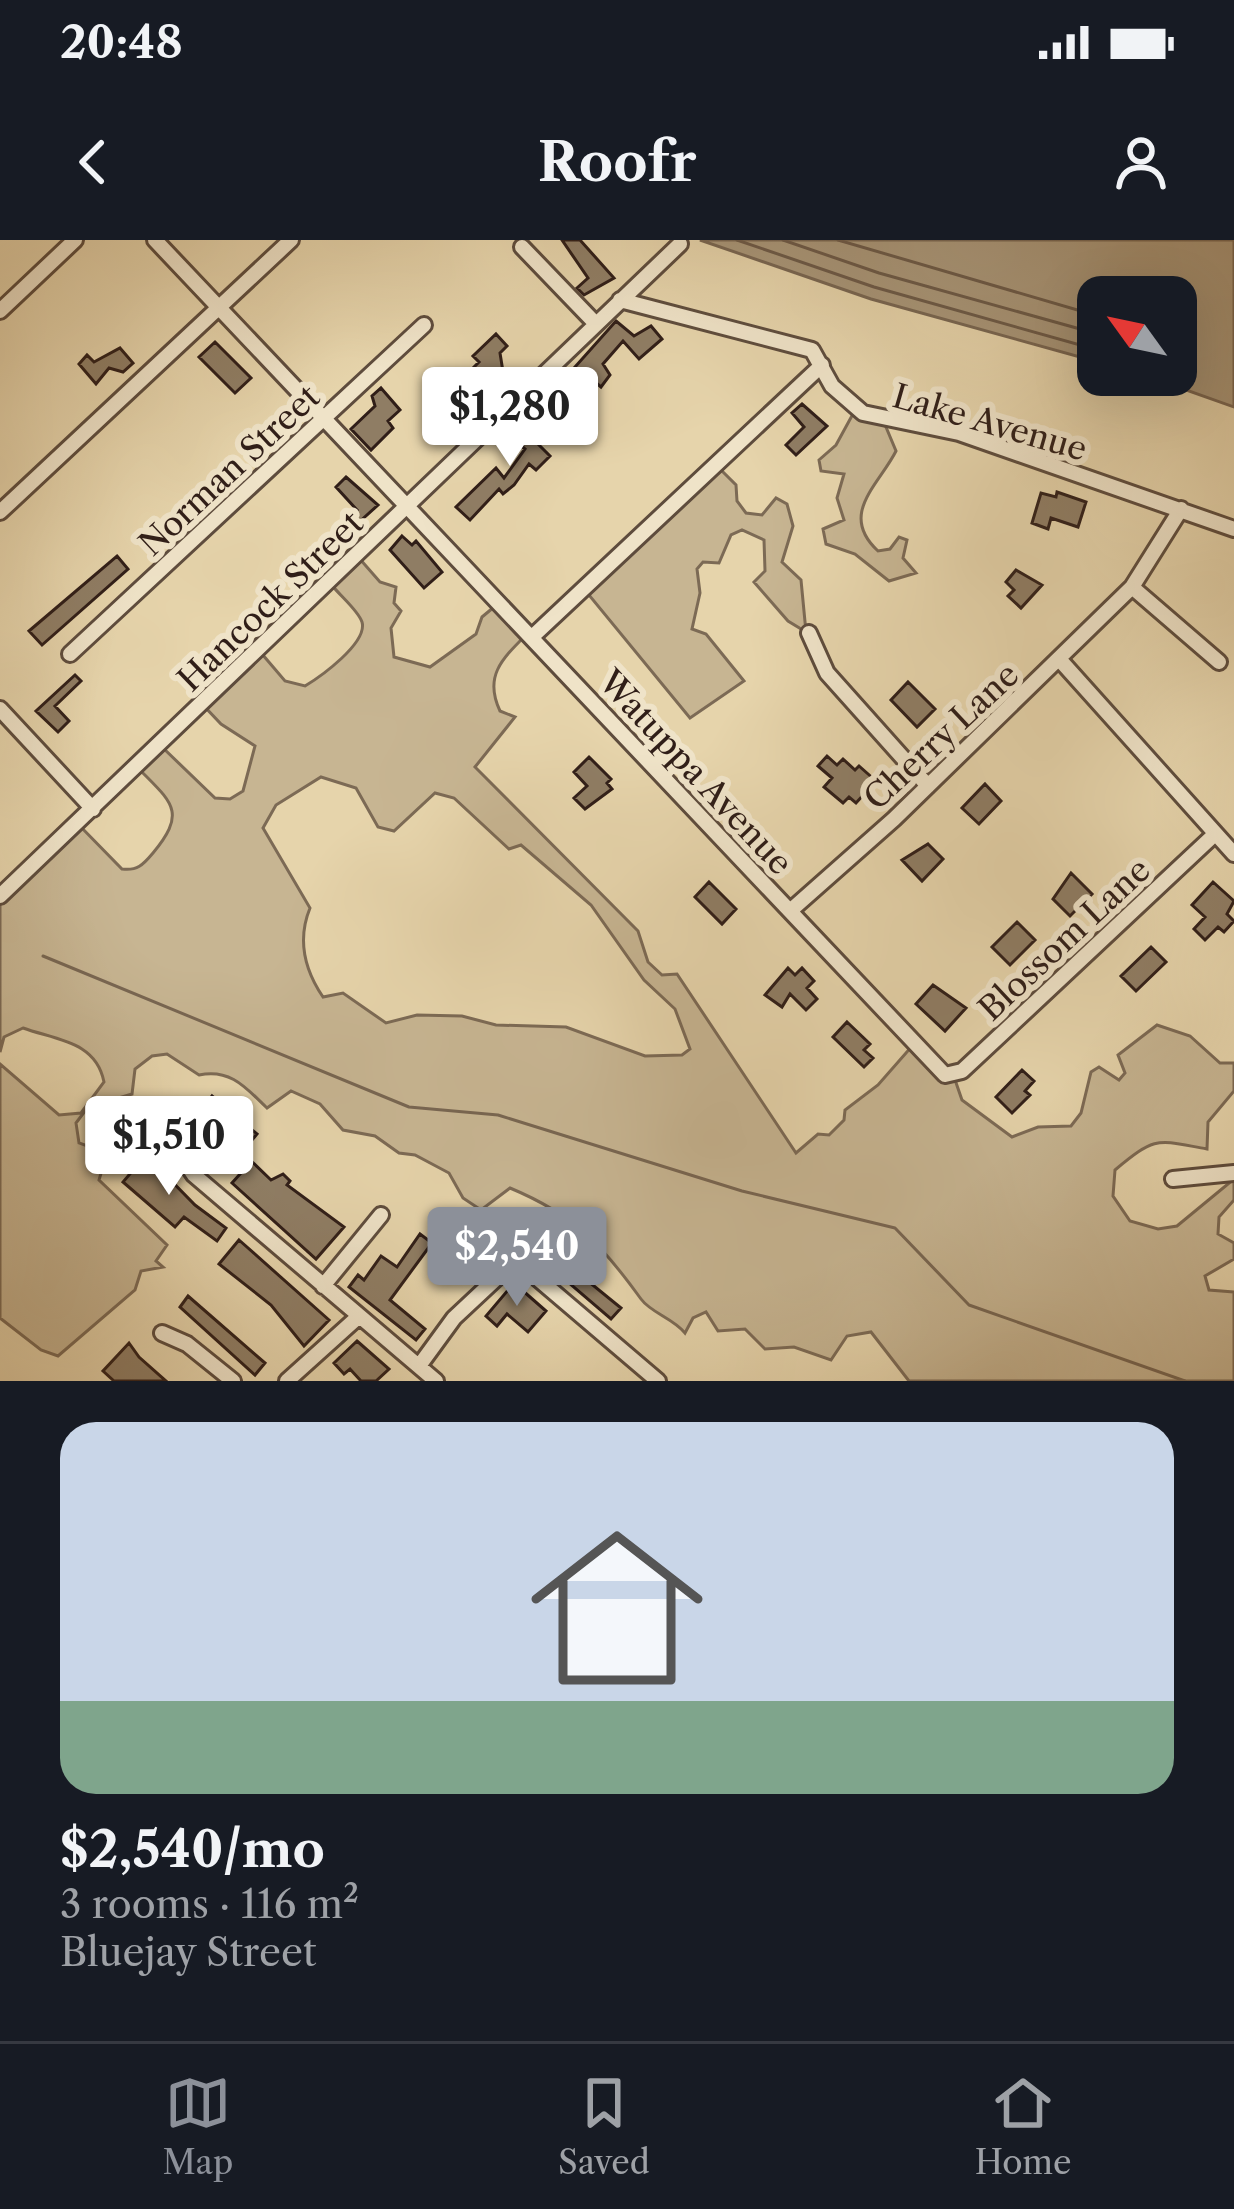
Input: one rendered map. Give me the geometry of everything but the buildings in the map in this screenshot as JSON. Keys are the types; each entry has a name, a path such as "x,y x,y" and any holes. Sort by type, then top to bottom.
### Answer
{"street":[{"path":"0,310 75,240"},
{"name":"Watuppa Avenue","path":"155,240 944,1076"},
{"path":"0,512 291,240"},
{"name":"Hancock Street","path":"0,896 680,244"},
{"path":"523,247 596,324"},
{"name":"Lake Avenue","path":"620,300 791,342 817,353 839,395 863,413 959,434 1234,529"},
{"name":"Norman Street","path":"70,654 424,325"},
{"path":"532,637 822,365"},
{"name":"Cherry Lane","path":"790,911 928,786 1128,591 1180,509"},
{"path":"1128,591 1220,662"},
{"path":"809,633 827,673 928,786"},
{"path":"1060,660 1234,854"},
{"path":"2,717 93,809"},
{"name":"Blossom Lane","path":"944,1076 962,1071 1215,834"},
{"path":"184,1140 183,1159 194,1175 436,1381"},
{"path":"1173,1179 1234,1173"},
{"path":"323,1286 381,1215"},
{"path":"418,1366 454,1318 516,1260 658,1381"},
{"path":"287,1381 358,1317"},
{"path":"162,1334 187,1344 233,1381"}],"shaded area":[{"path":"854,412 883,420 896,451 862,512 862,525 878,551 890,549 899,537 907,540 903,558 916,573 889,581 855,554 826,544 823,529 844,520 837,498 844,474 821,471 819,460 836,445"},
{"path":"716,465 736,485 737,501 746,513 762,515 776,498 787,504 793,526 782,562 801,580 806,632 788,621 754,582 765,571 764,540 742,530 731,535 719,563 703,562 697,569 700,593 692,629 706,634 744,681 690,718 584,589"},
{"path":"359,558 380,582 396,587 394,603 401,611 391,628 394,657 430,667 476,634 482,617 500,602 525,636 502,661 495,679 500,711 515,717 475,767 638,931 648,962 662,975 677,974 796,1153 818,1134 829,1135 844,1120 845,1110 878,1085 913,1045 953,1074 962,1100 1012,1137 1038,1127 1071,1126 1081,1113 1091,1072 1099,1067 1119,1080 1125,1073 1118,1055 1157,1025 1190,1036 1220,1063 1234,1063 1234,1091 1208,1122 1207,1149 1167,1142 1149,1146 1115,1170 1113,1196 1130,1221 1158,1229 1177,1226 1234,1179 1234,1200 1219,1217 1218,1234 1234,1243 1234,1259 1205,1276 1209,1290 1234,1292 1234,1381 909,1381 871,1332 847,1336 831,1360 794,1347 765,1349 745,1329 718,1331 706,1312 693,1318 685,1333 645,1304 585,1233 533,1198 510,1188 481,1210 463,1198 449,1173 415,1155 399,1153 375,1136 343,1130 320,1104 291,1091 267,1108 238,1082 220,1075 199,1075 167,1054 152,1056 135,1069 132,1094 88,1107 76,1123 79,1143 107,1153 99,1180 167,1245 156,1261 163,1267 141,1271 135,1290 58,1356 41,1350 0,1318 0,1064 59,1115 81,1113 104,1082 100,1068 84,1050 23,1028 4,1037 0,1052 0,897 78,824 122,869 146,861 164,839 172,817 166,799 138,768 162,747 215,798 230,799 243,791 255,746 221,724 204,706 262,654 285,681 305,686 341,658 358,640 362,622 331,584","holes":["321,777 356,788 378,827 394,831 435,793 454,798 509,849 521,845 591,905 644,980 675,1009 690,1049 682,1055 645,1056 566,1027 496,1025 462,1016 417,1015 386,1023 343,993 323,997 305,954 310,908 263,828 276,805"]}],"water":[{"path":"700,240 1234,240 1234,407 1197,394 1197,276 1077,276 1077,356 871,299"}],"waterway":[{"path":"43,956 409,1107 498,1115 742,1191 895,1228 969,1305 1185,1381"}]}
